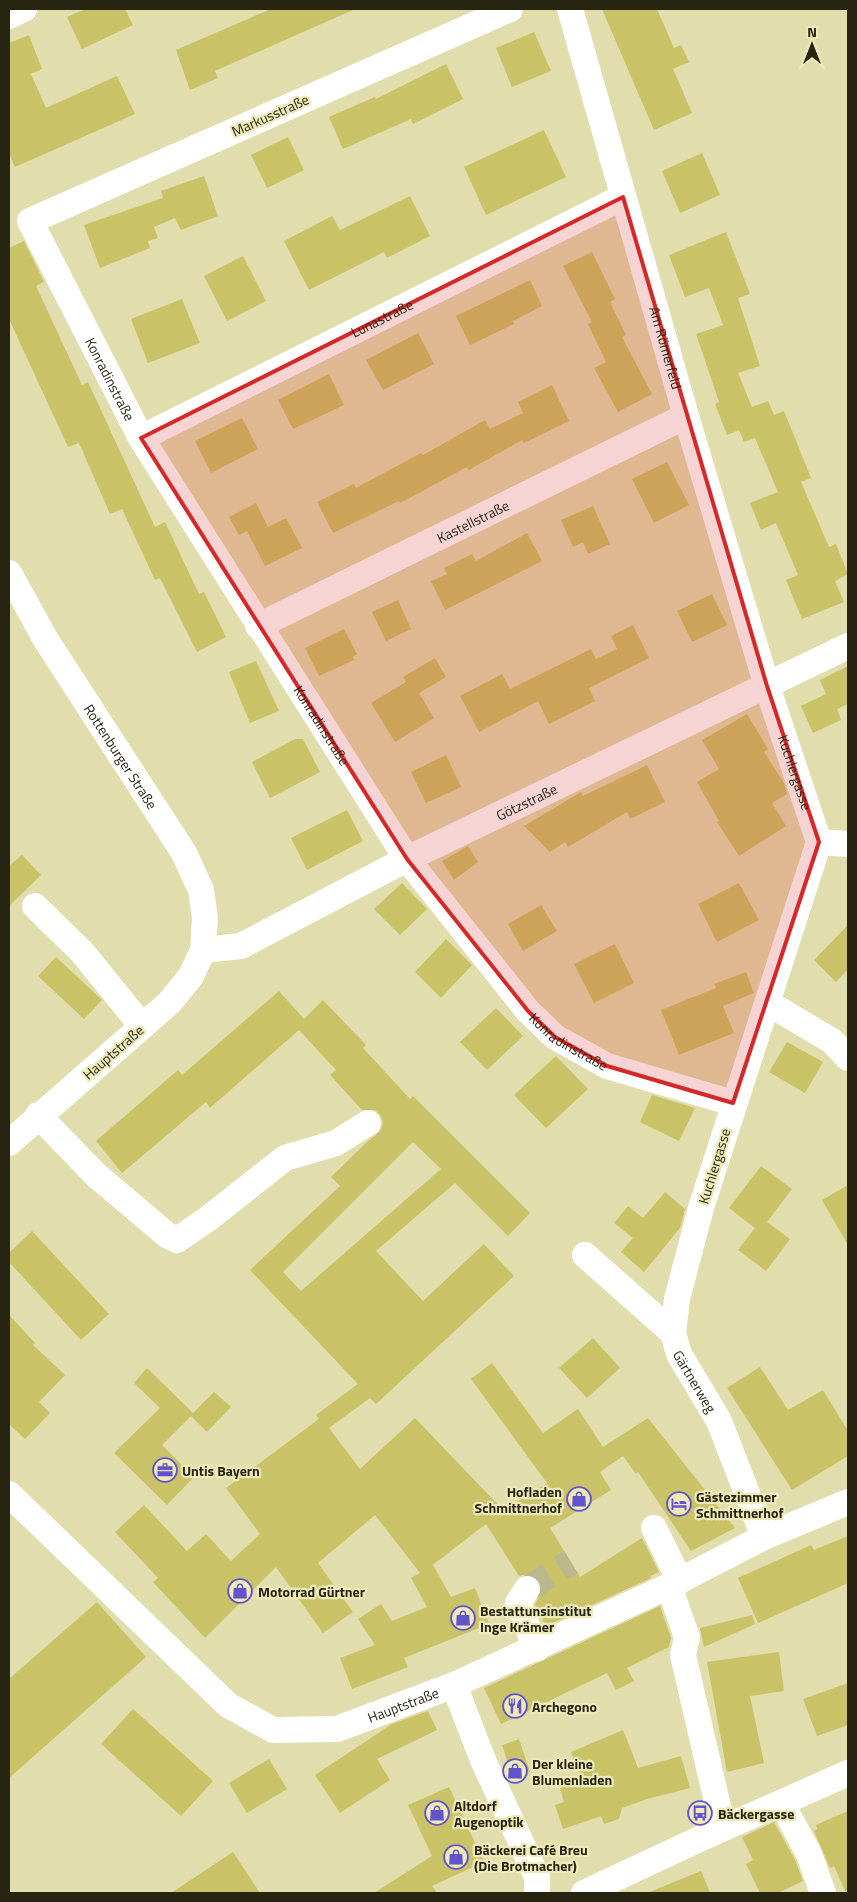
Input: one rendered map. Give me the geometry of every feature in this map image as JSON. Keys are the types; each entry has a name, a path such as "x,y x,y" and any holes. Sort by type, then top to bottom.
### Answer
{"street":[{"path":"9,16 24,9"},
{"name":"Markusstraße","path":"30,221 510,9"},
{"name":"Am Römerfeld","path":"570,9 622,197 767,686"},
{"name":"Lunastraße","path":"141,438 622,197"},
{"name":"Konradinstraße","path":"30,221 141,438 258,626 407,859 528,1011 555,1038 607,1066 734,1103"},
{"name":"Kastellstraße","path":"258,626 686,416"},
{"name":"Rottenburger Straße","path":"9,573 46,640 184,853 201,890 204,918 203,950"},
{"name":"Götzstraße","path":"203,950 241,946 407,859 848,646"},
{"name":"Kuchlergasse","path":"673,1333 677,1299 701,1208 819,842 767,686"},
{"path":"819,842 848,844"},
{"path":"35,906 82,952 142,1026"},
{"name":"Hauptstraße","path":"11,1135 38,1115 170,1002 192,976 203,950"},
{"path":"768,1003 832,1041 848,1058"},
{"path":"38,1115 96,1175 167,1235 177,1240 209,1218 285,1158 336,1143 368,1123"},
{"name":"Gärtnerweg","path":"585,1255 673,1333 679,1354 719,1422 764,1538"},
{"name":"Hauptstraße","path":"9,1494 228,1705 273,1730 337,1728 454,1685 675,1584 764,1538 848,1502"},
{"path":"654,1528 675,1584 687,1637 683,1655 723,1828"},
{"path":"527,1589 518,1603 536,1648"},
{"path":"454,1685 483,1760 537,1877 537,1893"},
{"path":"584,1893 723,1828 782,1804 848,1773"},
{"path":"782,1804 809,1854 823,1893"}],"highlighted area":[{"path":"623,197 767,686 819,842 733,1103 607,1066 555,1037 528,1011 407,859 141,438"}],"building":[{"path":"85,9 125,9 133,25 82,49 67,17"},
{"path":"271,9 355,9 215,71 218,78 190,90 176,50"},
{"path":"602,9 657,9 674,48 681,45 689,62 673,69 692,113 654,130"},
{"path":"534,32 551,71 512,87 496,48"},
{"path":"29,35 42,69 31,74 46,108 117,76 135,114 15,167 9,153 9,43"},
{"path":"446,64 463,99 413,124 411,119 343,149 329,117 375,97 376,99"},
{"path":"544,130 566,177 486,215 464,167"},
{"path":"288,137 304,170 267,188 251,155"},
{"path":"702,153 720,195 680,213 662,171"},
{"path":"204,176 218,216 181,230 175,218 154,227 158,238 148,241 150,248 100,268 84,225 163,198 161,191"},
{"path":"410,196 430,236 387,258 384,252 309,290 284,241 332,216 340,230"},
{"path":"726,232 750,294 738,298 760,366 738,373 752,407 768,401 774,415 784,411 811,478 801,482 829,547 836,544 848,574 835,581 844,602 802,619 786,580 798,575 776,523 761,530 750,503 778,492 755,438 744,442 739,430 727,435 715,404 719,402 696,334 723,325 709,288 685,297 669,255"},
{"path":"24,241 44,282 36,286 82,385 88,382 155,527 165,522 199,594 204,592 226,637 197,652 160,578 155,580 122,509 110,514 79,443 68,447 9,319 9,248"},
{"path":"592,252 615,299 610,302 626,335 622,337 652,394 618,412 594,368 606,362 588,324 592,322 563,266"},
{"path":"243,256 266,301 227,321 204,276"},
{"path":"530,280 542,306 513,321 514,324 470,345 456,316"},
{"path":"182,299 200,343 148,363 131,319"},
{"path":"418,333 434,364 383,390 366,360"},
{"path":"329,374 344,405 293,429 278,400"},
{"path":"552,385 569,421 524,443 522,440 469,470 467,467 400,503 399,501 333,533 317,502 354,484 356,488 421,453 423,455 485,420 490,429 523,413 518,402"},
{"path":"242,418 258,449 211,473 195,441"},
{"path":"667,462 689,505 654,523 632,479"},
{"path":"256,503 268,527 286,518 302,548 265,566 247,531 239,535 229,517"},
{"path":"593,506 610,544 588,554 583,542 573,547 561,520"},
{"path":"527,533 542,561 445,610 431,581 447,574 444,568 472,554 476,561"},
{"path":"712,594 727,625 692,642 677,611"},
{"path":"398,600 411,629 386,641 372,612"},
{"path":"633,625 649,658 589,688 595,701 549,724 538,701 479,732 460,696 502,674 510,689 591,649 596,659 617,649 611,636"},
{"path":"344,629 357,654 353,657 354,660 319,676 305,648"},
{"path":"435,658 446,677 419,693 434,718 395,742 371,703 406,682 403,677"},
{"path":"256,661 279,711 250,723 229,672"},
{"path":"848,666 848,704 837,709 841,720 813,733 801,706 826,694 820,680"},
{"path":"747,714 768,749 764,752 784,783 787,794 772,803 786,826 739,856 717,822 719,821 697,782 719,769 702,740"},
{"path":"295,739 303,739 320,772 270,798 252,762"},
{"path":"446,755 461,787 426,803 411,772"},
{"path":"647,765 665,802 630,819 627,812 568,847 565,842 550,852 524,826 581,792 583,796"},
{"path":"347,810 363,841 307,870 291,838"},
{"path":"468,846 478,862 454,880 442,861"},
{"path":"22,855 41,875 9,906 9,866"},
{"path":"402,883 427,909 400,935 374,909"},
{"path":"739,883 759,920 717,942 698,904"},
{"path":"541,905 557,931 523,951 508,924"},
{"path":"848,925 848,969 836,982 814,960"},
{"path":"446,939 472,965 441,998 415,972"},
{"path":"615,944 634,983 594,1003 574,964"},
{"path":"56,957 102,1000 84,1019 38,976"},
{"path":"746,972 754,993 723,1006 734,1033 679,1055 661,1010 716,988 714,984"},
{"path":"279,991 304,1019 323,1000 366,1045 363,1048 410,1099 413,1096 530,1213 508,1236 455,1183 376,1251 423,1301 484,1244 514,1276 376,1404 370,1398 329,1428 360,1469 415,1418 503,1510 547,1483 471,1379 492,1363 543,1433 578,1409 603,1447 648,1418 735,1528 691,1551 638,1472 636,1474 623,1456 600,1472 611,1490 550,1528 580,1577 642,1538 659,1572 650,1576 651,1578 546,1626 535,1605 542,1590 540,1582 528,1574 519,1576 486,1524 430,1567 433,1565 451,1597 475,1588 489,1624 404,1658 408,1667 352,1689 340,1658 375,1645 358,1619 381,1604 392,1621 427,1607 411,1578 420,1573 375,1515 318,1563 353,1612 323,1633 276,1567 205,1638 153,1582 158,1578 115,1532 144,1505 187,1551 206,1534 231,1561 260,1534 226,1488 319,1419 316,1415 358,1384 250,1270 340,1186 331,1177 381,1130 383,1123 381,1116 375,1110 362,1110 330,1075 336,1070 299,1030 210,1108 206,1102 122,1173 96,1141 178,1070 182,1075","holes":["413,1142 441,1169 301,1291 283,1272"]},
{"path":"496,1008 523,1036 487,1070 460,1042"},
{"path":"787,1042 823,1062 805,1093 769,1072"},
{"path":"556,1056 588,1089 546,1128 514,1095"},
{"path":"652,1095 695,1108 679,1141 640,1122"},
{"path":"761,1166 792,1189 767,1222 790,1239 766,1271 738,1250 755,1228 729,1208"},
{"path":"848,1185 848,1245 822,1200"},
{"path":"665,1192 685,1209 680,1228 644,1272 621,1252 633,1238 614,1223 628,1206 643,1218"},
{"path":"32,1231 109,1314 81,1340 9,1262 9,1253"},
{"path":"9,1315 35,1343 33,1345 65,1375 39,1402 50,1413 25,1439 9,1424"},
{"path":"593,1338 620,1368 587,1398 559,1368"},
{"path":"760,1367 788,1410 823,1390 848,1431 848,1456 792,1490 727,1388"},
{"path":"147,1368 193,1413 214,1392 231,1407 207,1432 191,1416 162,1445 194,1477 167,1505 114,1453 160,1408 134,1383"},
{"path":"848,1536 848,1583 758,1623 738,1578 811,1545 814,1550"},
{"path":"97,1602 146,1657 9,1778 9,1679"},
{"path":"660,1606 671,1638 669,1647 627,1668 634,1681 616,1690 607,1673 501,1724 484,1688"},
{"path":"752,1615 755,1624 704,1647 700,1628"},
{"path":"779,1652 784,1691 750,1696 764,1763 727,1772 707,1662"},
{"path":"848,1683 848,1725 817,1736 803,1699"},
{"path":"133,1709 213,1781 181,1816 101,1744"},
{"path":"428,1711 437,1730 377,1759 390,1780 340,1813 315,1775 392,1724"},
{"path":"623,1730 638,1768 681,1756 690,1788 647,1799 622,1808 619,1819 604,1824 601,1816 563,1829 555,1805 564,1802 560,1788 582,1781 571,1752"},
{"path":"519,1739 530,1772 513,1778 502,1745"},
{"path":"269,1759 287,1789 247,1813 229,1783"},
{"path":"449,1787 484,1862 432,1886 437,1893 374,1893 432,1856 408,1805"},
{"path":"848,1811 848,1893 846,1893 834,1866 830,1868 814,1831 817,1829 816,1825"},
{"path":"774,1822 795,1860 803,1881 778,1893 760,1893 746,1864 753,1860 742,1837"},
{"path":"233,1852 260,1893 171,1893"},
{"path":"701,1871 710,1893 647,1893"}],"tunnel":[{"path":"527,1589 571,1562"}],"place":[{"name":"Untis Bayern","path":"165,1470"},
{"name":"Hofladen Schmittnerhof","path":"579,1499"},
{"name":"Gästezimmer Schmittnerhof","path":"679,1504"},
{"name":"Motorrad Gürtner","path":"240,1591"},
{"name":"Bestattunsinstitut Inge Krämer","path":"463,1618"},
{"name":"Archegono","path":"515,1706"},
{"name":"Der kleine Blumenladen","path":"515,1771"},
{"name":"Altdorf Augenoptik","path":"437,1813"},
{"name":"Bäckergasse","path":"700,1813"},
{"name":"Bäckerei Café Breu (Die Brotmacher)","path":"456,1857"}]}
